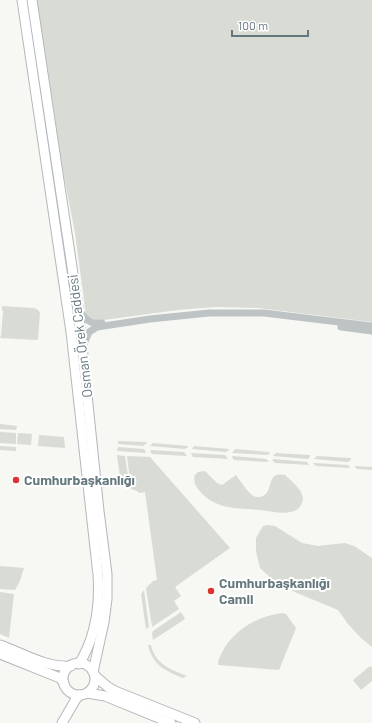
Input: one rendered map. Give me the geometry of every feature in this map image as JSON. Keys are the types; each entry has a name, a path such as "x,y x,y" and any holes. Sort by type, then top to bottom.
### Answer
{"main road":[{"name":"Osman Örek Caddesi","path":"22,0 71,332 98,575 98,608 95,626 91,641 84,656 75,665"},
{"name":"Osman Örek Caddesi","path":"32,0 78,307 107,574 108,599 94,674"},
{"path":"0,645 60,678 66,687 74,694 105,696 171,723"},
{"path":"0,654 42,667 75,665 87,666 108,687 115,691 195,723"},
{"path":"62,723 69,698 66,687 65,672 75,665"},
{"path":"62,723 76,699 84,694 94,684 94,674"}],"street":[{"path":"78,307 89,322 96,324 209,313 264,313 372,326"},
{"path":"246,313 372,331"},
{"path":"83,347 89,332 97,327 146,320"}],"shaded area":[{"path":"37,0 372,0 372,322 258,308 216,307 178,310 96,321 86,315 75,233 63,171"},
{"path":"2,306 34,308 38,310 40,313 38,340 0,338 3,311"},
{"path":"0,424 17,426 16,430 0,429"},
{"path":"0,432 16,433 16,444 0,443"},
{"path":"18,433 32,434 31,445 17,444"},
{"path":"39,435 64,437 65,448 38,446"},
{"path":"118,441 147,443 143,446 118,444"},
{"path":"153,443 188,447 185,449 150,446"},
{"path":"0,446 16,447 16,451 0,450"},
{"path":"194,446 229,450 226,452 192,449"},
{"path":"118,447 144,449 146,453 117,451"},
{"path":"235,449 270,453 267,455 232,453"},
{"path":"150,451 184,452 187,456 152,454"},
{"path":"191,453 225,455 228,459 193,457"},
{"path":"276,453 310,456 308,459 273,456"},
{"path":"117,455 125,456 130,489 121,485"},
{"path":"127,456 150,457 230,548 175,587 181,596 174,601 179,609 152,627 146,588 153,581 157,580 145,492 139,493 131,489"},
{"path":"317,456 351,458 351,460 348,462 314,459"},
{"path":"232,457 266,459 269,462 234,460"},
{"path":"272,460 307,462 309,465 275,463"},
{"path":"313,463 348,465 350,468 316,466"},
{"path":"354,466 372,467 372,470 357,469"},
{"path":"205,471 217,483 222,485 236,475 250,493 258,497 267,493 274,476 280,474 285,475 299,489 303,501 296,510 286,513 226,507 211,501 204,496 195,484 195,475 198,472"},
{"path":"263,526 275,526 302,543 318,546 345,543 354,546 372,558 372,647 348,624 338,610 297,593 274,581 260,568 256,551 256,538"},
{"path":"0,566 24,568 20,581 15,590 0,589"},
{"path":"144,590 149,627 146,629 141,594"},
{"path":"0,592 14,594 9,638 0,634"},
{"path":"181,612 185,619 153,640 153,631"},
{"path":"283,613 286,614 296,628 279,670 218,665 219,658 225,647 243,628 266,617"},
{"path":"148,645 151,645 156,657 164,665 187,676 183,678 166,670 153,658"},
{"path":"370,666 372,668 372,681 361,690 353,680"}],"place":[{"name":"Cumhurbaşkanlığı","path":"16,480"},
{"name":"Cumhurbaşkanlığı Camii","path":"211,591"}]}
